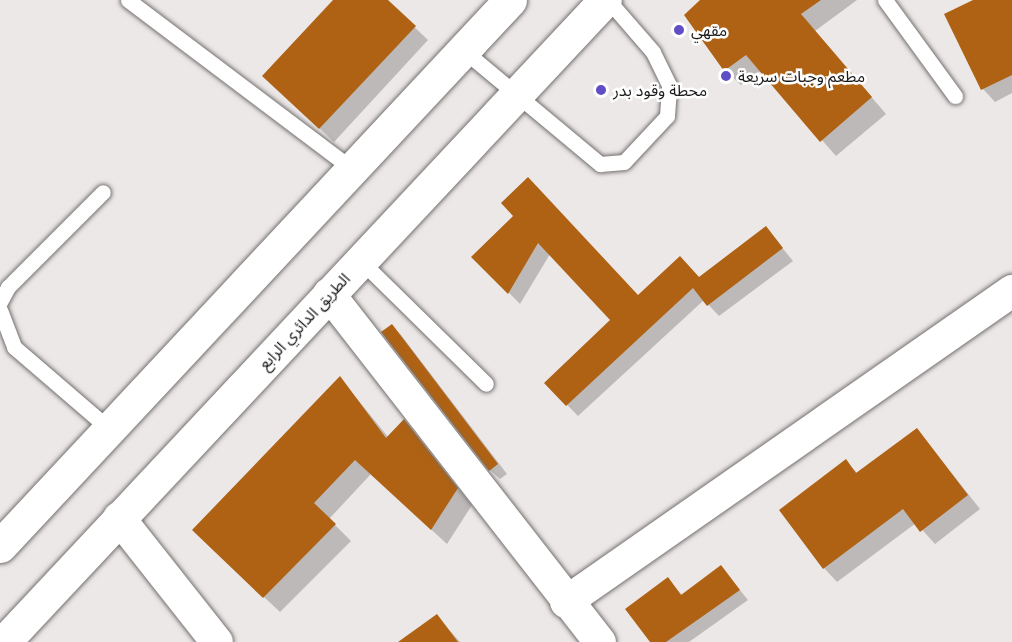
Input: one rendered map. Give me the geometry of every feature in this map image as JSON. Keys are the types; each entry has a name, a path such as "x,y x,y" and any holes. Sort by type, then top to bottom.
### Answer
{"main road":[{"path":"0,546 107,427 510,0"},
{"name":"الطريق الدائري الرابع","path":"4,642 514,94 607,0"}],"street":[{"path":"566,602 1012,291"},
{"path":"329,294 566,602 600,642"},
{"path":"119,518 217,642"}],"lane":[{"path":"128,0 351,168"},
{"path":"462,49 600,164 624,162 667,116 669,85 653,52 607,0"},
{"path":"887,1 955,96"},
{"path":"0,302 8,287 103,192"},
{"path":"361,261 486,384"},
{"path":"0,310 14,347 107,427"}],"building":[{"path":"333,0 388,0 416,26 319,129 262,76"},
{"path":"700,0 821,0 801,14 872,97 820,142 746,55 724,71 684,15"},
{"path":"973,0 1012,0 1012,75 981,90 944,14"},
{"path":"528,177 638,295 680,256 699,277 766,226 783,248 707,306 693,288 566,406 544,383 610,320 538,243 508,294 471,257 513,216 501,203"},
{"path":"392,324 498,464 489,471 381,332"},
{"path":"340,376 386,438 404,419 458,488 431,530 355,460 314,503 336,524 263,598 192,530"},
{"path":"917,428 968,495 920,532 903,509 823,569 779,510 846,459 856,473"},
{"path":"721,565 740,590 666,642 650,642 625,609 668,577 681,595"},
{"path":"437,614 458,642 398,642"}],"place":[{"name":"مقهي","path":"679,30"},
{"name":"مطعم وجبات سريعة","path":"726,76"},
{"name":"محطة وقود بدر","path":"601,90"}]}
